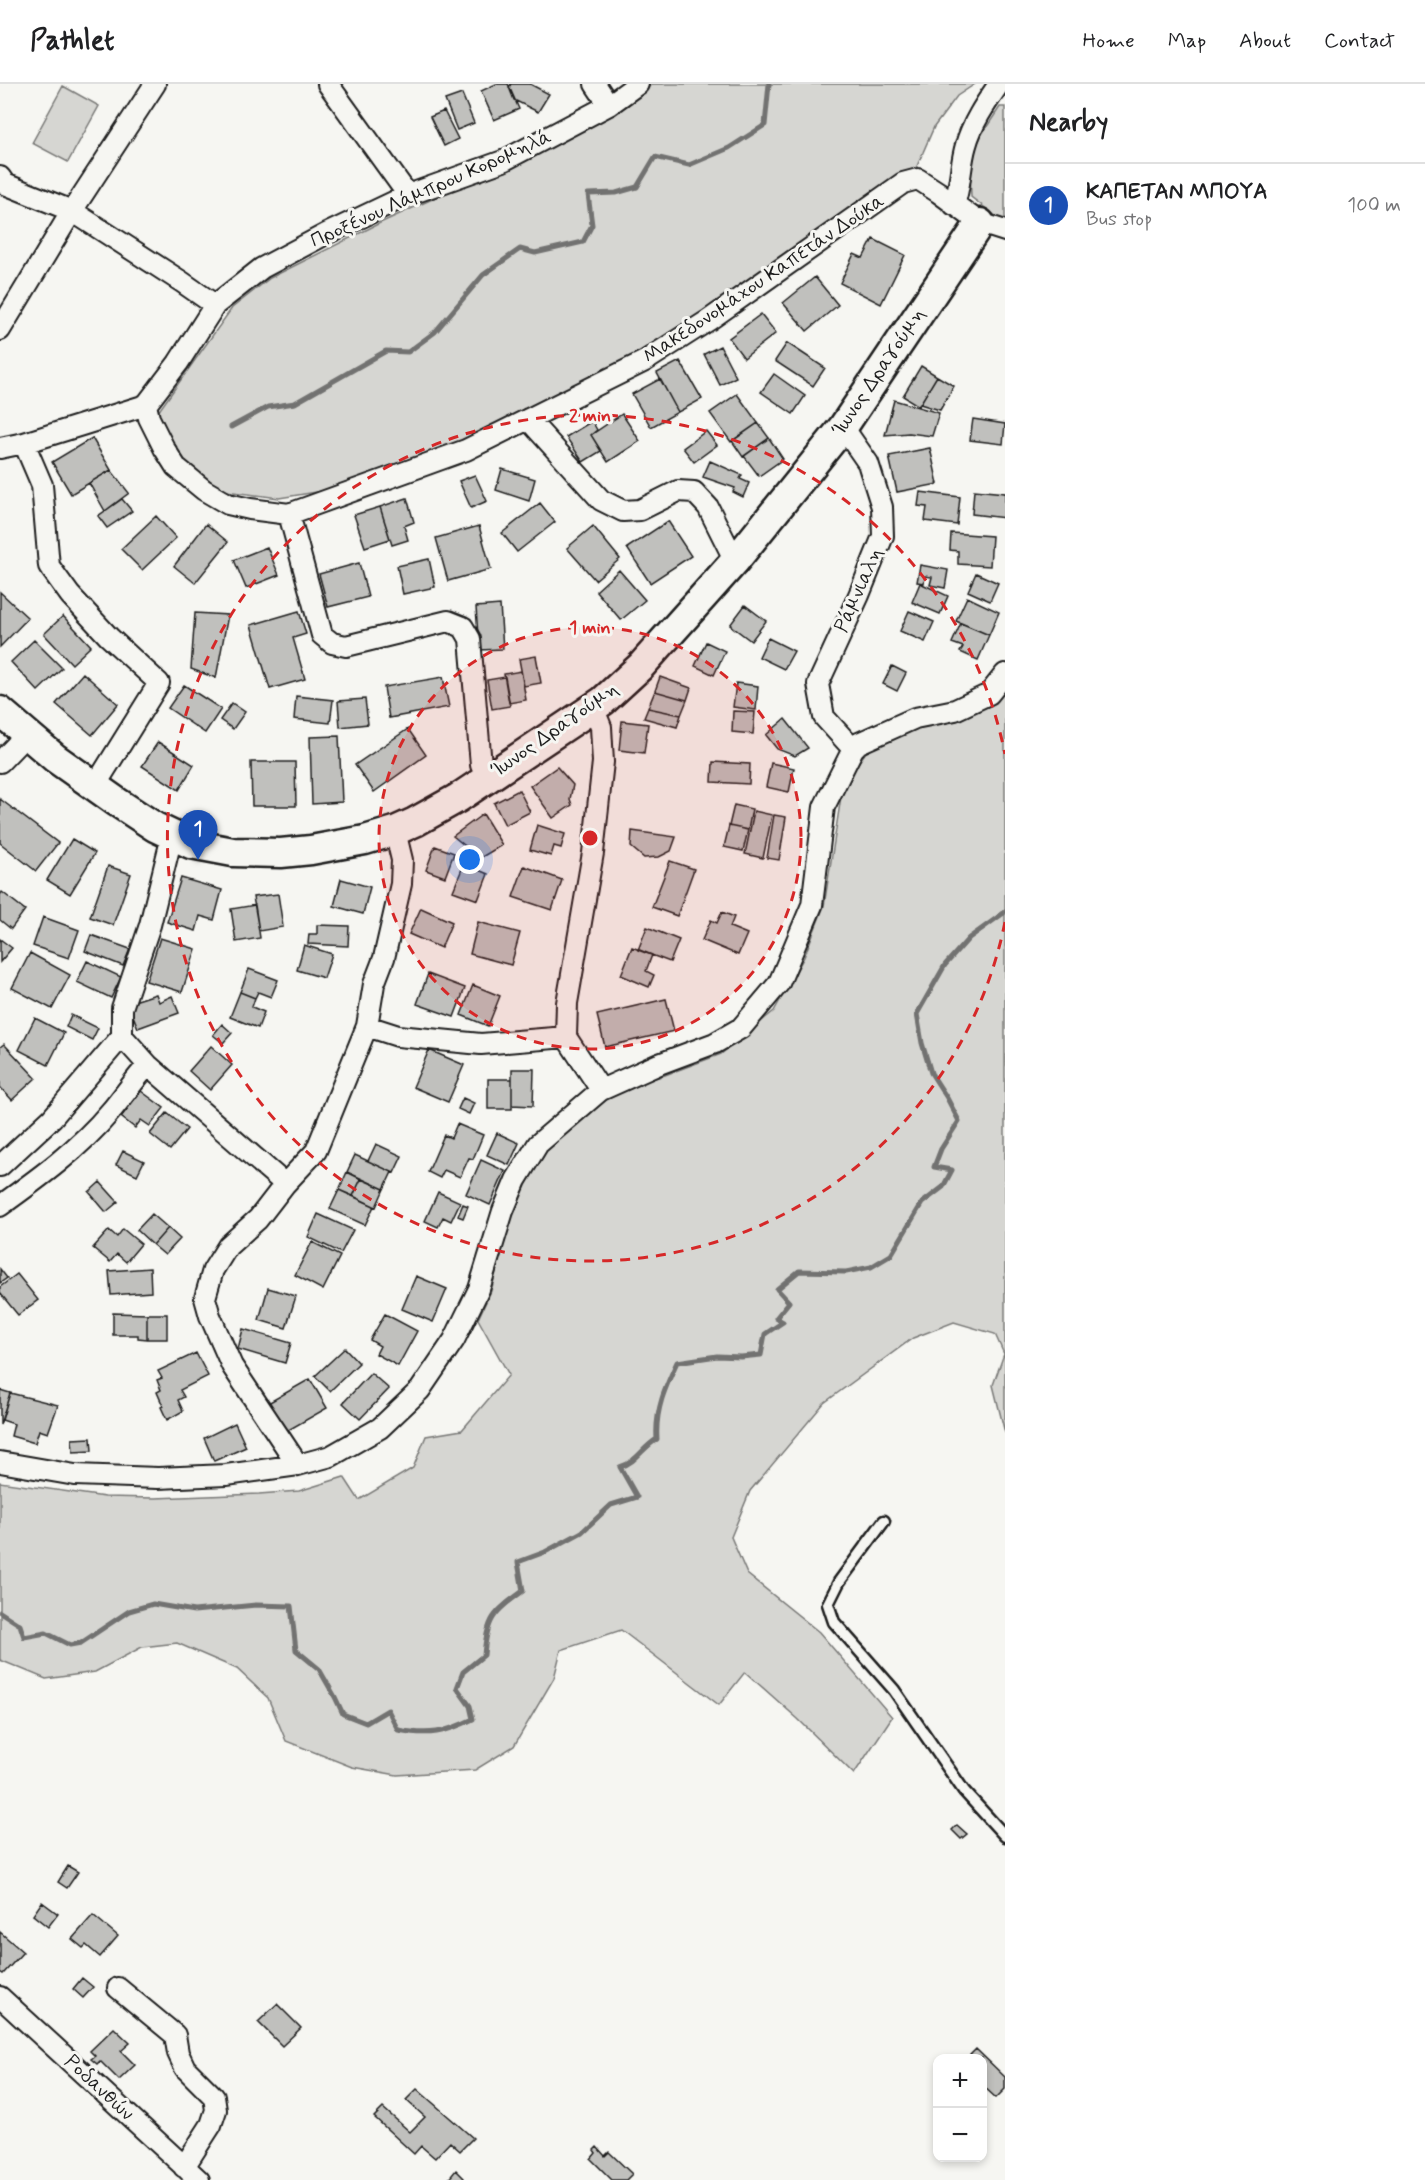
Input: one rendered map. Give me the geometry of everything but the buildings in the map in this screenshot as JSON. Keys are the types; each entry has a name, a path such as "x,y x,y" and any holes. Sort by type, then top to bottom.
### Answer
{"street":[{"path":"0,330 72,211 155,84"},
{"path":"328,84 408,195"},
{"path":"595,84 609,105"},
{"name":"Προξένου Λάμπρου Κορομηλά","path":"147,405 178,363 215,305 262,268 408,195 503,161 609,105 638,84"},
{"path":"954,205 961,181 966,144 982,110 999,84"},
{"path":"0,177 5,184 72,211 215,305"},
{"name":"Μακεδονομάχου Καπετάν Δούκα","path":"147,405 149,418 176,466 204,490 228,504 289,514 339,498 466,450 645,362 717,315 903,183 918,179 954,205 992,227"},
{"name":"Ίωνος Δραγούμη","path":"0,711 26,735 155,827 172,836 210,849 264,854 331,847 395,831 436,811 593,708 641,666 735,561 843,427 992,227"},
{"path":"0,447 147,405"},
{"path":"528,419 601,500 622,511 640,510 678,491 694,492 708,507 735,561"},
{"name":"Ράμνιαλη","path":"843,427 868,463 882,507 883,536 818,684 824,717 853,748"},
{"path":"24,442 42,485 49,566 70,595 109,637 159,683 95,786"},
{"path":"289,514 322,634 332,643 345,646 448,621 463,627 470,639 482,765 487,779"},
{"path":"0,1462 75,1475 158,1478 226,1475 298,1465 331,1456 380,1428 420,1390 454,1340 479,1289 503,1211 516,1180 538,1144 601,1090 659,1064 715,1044 741,1028 779,983 812,905 824,807 853,748 859,743 915,718 955,710 989,694 1005,674"},
{"path":"593,708 601,727 603,762 593,853 567,1003 566,1036 601,1090"},
{"path":"0,762 26,735"},
{"path":"298,1465 232,1366 210,1316 205,1298 213,1270 228,1246 258,1219 285,1184 316,1151 367,1026 374,984 384,958 402,877 402,860 395,831"},
{"path":"0,1167 52,1118 122,1036 122,1008 150,925 172,836"},
{"path":"367,1026 398,1036 481,1044 566,1036"},
{"path":"122,1036 148,1065 285,1184"},
{"path":"0,1206 71,1151 110,1113 131,1083 148,1065"},
{"path":"118,1988 175,2035 178,2053 185,2068 214,2097 216,2110 191,2173"},
{"name":"Ροδανθών","path":"0,1997 191,2173"}],"lane":[{"path":"884,1521 839,1582 828,1604 834,1622 894,1690 964,1791 1005,1836"}],"shaded area":[{"path":"652,84 975,84 957,96 934,127 911,180 690,326 550,397 515,421 323,491 279,498 226,491 199,480 179,460 158,412 232,308 270,278 380,223 576,133 628,105"},
{"path":"63,86 99,106 68,162 32,143"},
{"path":"1000,107 1005,107 1005,223 971,197 970,162 982,134"},
{"path":"1005,692 1005,1433 993,1385 1004,1354 995,1334 954,1322 913,1338 824,1403 750,1491 731,1537 747,1574 819,1632 892,1717 854,1774 798,1719 745,1672 719,1705 621,1630 561,1650 554,1678 514,1746 475,1770 397,1775 352,1767 286,1741 268,1698 237,1669 177,1643 142,1647 95,1672 46,1679 0,1660 0,1482 105,1497 155,1498 299,1491 344,1477 359,1500 413,1468 426,1436 462,1430 509,1375 478,1319 491,1291 512,1213 542,1153 615,1090 665,1075 721,1054 774,1011 804,957 824,906 843,784 866,752 896,735 929,724 963,717 993,704"}],"waterway":[{"path":"231,427 268,407 295,403 386,351 408,352 435,332 483,275 520,249 535,253 583,242 592,225 588,194 616,193 637,187 655,157 689,165 729,148 765,125 769,84"},
{"path":"0,1612 20,1625 24,1637 46,1633 70,1645 81,1643 129,1611 153,1604 194,1611 256,1605 291,1606 296,1650 319,1669 343,1714 366,1723 388,1710 398,1730 419,1733 445,1730 473,1719 470,1706 457,1688 463,1672 484,1655 487,1632 493,1617 523,1591 518,1562 545,1552 582,1532 611,1505 637,1497 620,1467 631,1462 657,1439 659,1409 677,1362 717,1356 761,1355 765,1334 783,1322 776,1318 789,1302 777,1289 799,1271 846,1272 871,1267 891,1255 922,1203 943,1187 952,1170 934,1167 941,1149 959,1121 931,1073 922,1043 917,1014 945,965 969,938 1005,912"}],"place":[{"name":"ΚΑΠΕΤΑΝ ΜΠΟΥΑ","path":"198,860"}]}
